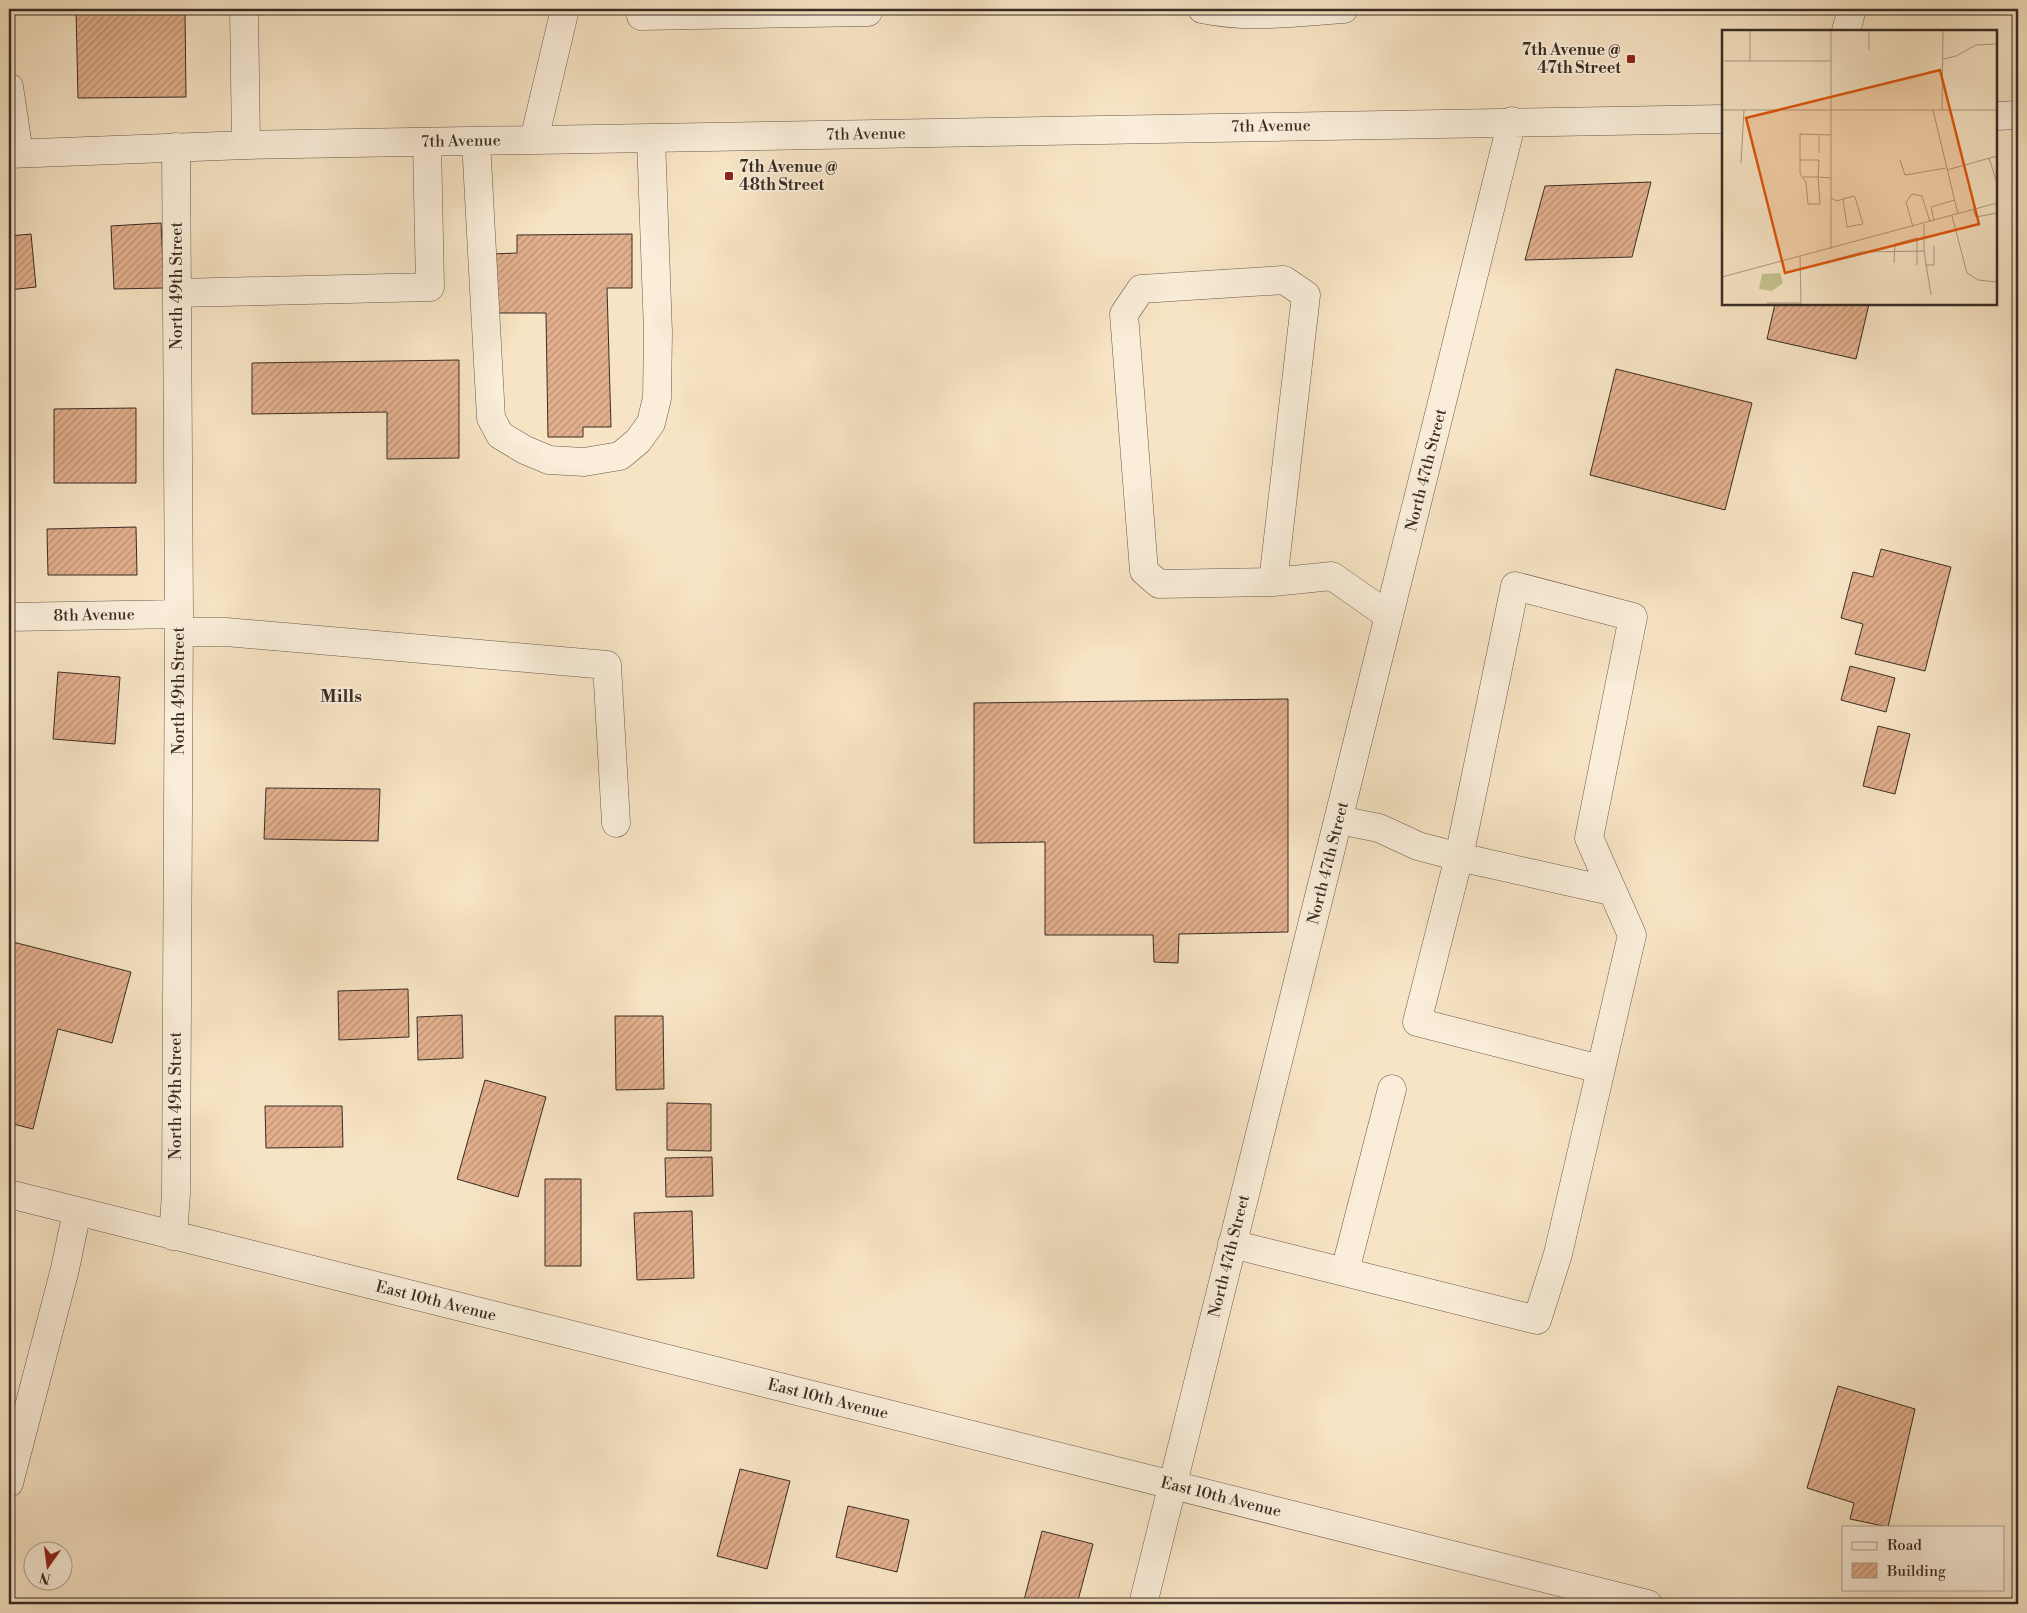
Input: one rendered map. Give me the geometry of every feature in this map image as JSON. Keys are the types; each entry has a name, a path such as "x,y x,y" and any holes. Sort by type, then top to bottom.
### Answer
{"street":[{"path":"244,9 246,145"},
{"path":"534,140 565,9"},
{"path":"643,9 641,16 702,12 868,12 869,9"},
{"path":"1202,9 1259,15 1344,9"},
{"path":"1846,30 1852,9"},
{"path":"9,87 14,153"},
{"path":"1997,116 2018,115"},
{"name":"7th Avenue","path":"14,153 176,146 1512,121 1722,119"},
{"name":"North 47th Street","path":"1143,1604 1512,121"},
{"path":"476,141 491,418 500,436 524,450 549,460 584,462 620,456 638,441 651,423 657,398 658,332 651,138"},
{"path":"177,293 430,287 428,142"},
{"name":"North 49th Street","path":"173,1236 176,1185 179,623 176,146"},
{"path":"1273,582 1306,295 1284,280 1141,289 1124,314 1144,571 1159,584 1273,582 1332,576 1389,616"},
{"path":"1232,1244 1537,1320 1558,1254 1632,935 1589,838 1633,617 1516,586 1459,857 1417,1022 1600,1069"},
{"name":"8th Avenue","path":"9,616 179,623 226,632 607,665 616,823"},
{"path":"1339,820 1379,828 1418,846 1459,857 1611,891"},
{"path":"1345,1271 1392,1089"},
{"name":"East 10th Avenue","path":"9,1194 1648,1604"},
{"path":"9,1483 65,1269 77,1211"}],"building":[{"path":"76,9 185,9 186,97 78,98"},
{"path":"1651,182 1632,257 1525,260 1545,186"},
{"path":"161,223 164,288 114,289 111,226"},
{"path":"31,234 36,287 9,290 9,236"},
{"path":"632,234 632,288 607,288 611,427 583,427 583,437 548,437 546,313 493,313 492,254 517,253 517,235"},
{"path":"1775,305 1869,305 1856,359 1767,339"},
{"path":"459,360 459,458 387,459 387,412 252,414 252,363"},
{"path":"1616,369 1752,403 1725,510 1590,475"},
{"path":"136,408 136,483 54,483 54,409"},
{"path":"136,527 137,575 48,575 47,529"},
{"path":"1881,549 1951,567 1925,671 1855,654 1863,624 1841,618 1853,572 1873,577"},
{"path":"1850,666 1895,678 1886,712 1841,700"},
{"path":"58,672 120,677 115,744 53,739"},
{"path":"1288,699 1288,932 1179,934 1178,963 1154,962 1153,935 1045,935 1045,842 974,843 974,703"},
{"path":"1878,726 1910,734 1895,794 1863,786"},
{"path":"266,788 380,789 378,841 264,839"},
{"path":"9,941 131,972 112,1043 58,1029 33,1129 9,1123"},
{"path":"408,989 409,1037 339,1040 338,991"},
{"path":"462,1015 463,1058 418,1060 417,1017"},
{"path":"615,1016 663,1016 664,1089 616,1090"},
{"path":"485,1080 546,1097 518,1197 457,1179"},
{"path":"667,1103 711,1104 711,1151 667,1150"},
{"path":"265,1106 342,1106 343,1147 266,1148"},
{"path":"712,1157 713,1196 666,1197 665,1158"},
{"path":"545,1179 581,1179 581,1266 545,1266"},
{"path":"692,1211 694,1278 637,1280 634,1213"},
{"path":"1838,1386 1915,1409 1888,1526 1850,1519 1854,1503 1807,1488"},
{"path":"740,1469 790,1481 767,1569 717,1556"},
{"path":"848,1506 909,1520 897,1572 836,1557"},
{"path":"1042,1531 1093,1544 1077,1604 1023,1604"}],"place":[{"name":"7th Avenue @ 47th Street","path":"1631,59"},
{"name":"7th Avenue @ 48th Street","path":"729,176"}],"district":[{"name":"Mills","path":"341,696"}]}
